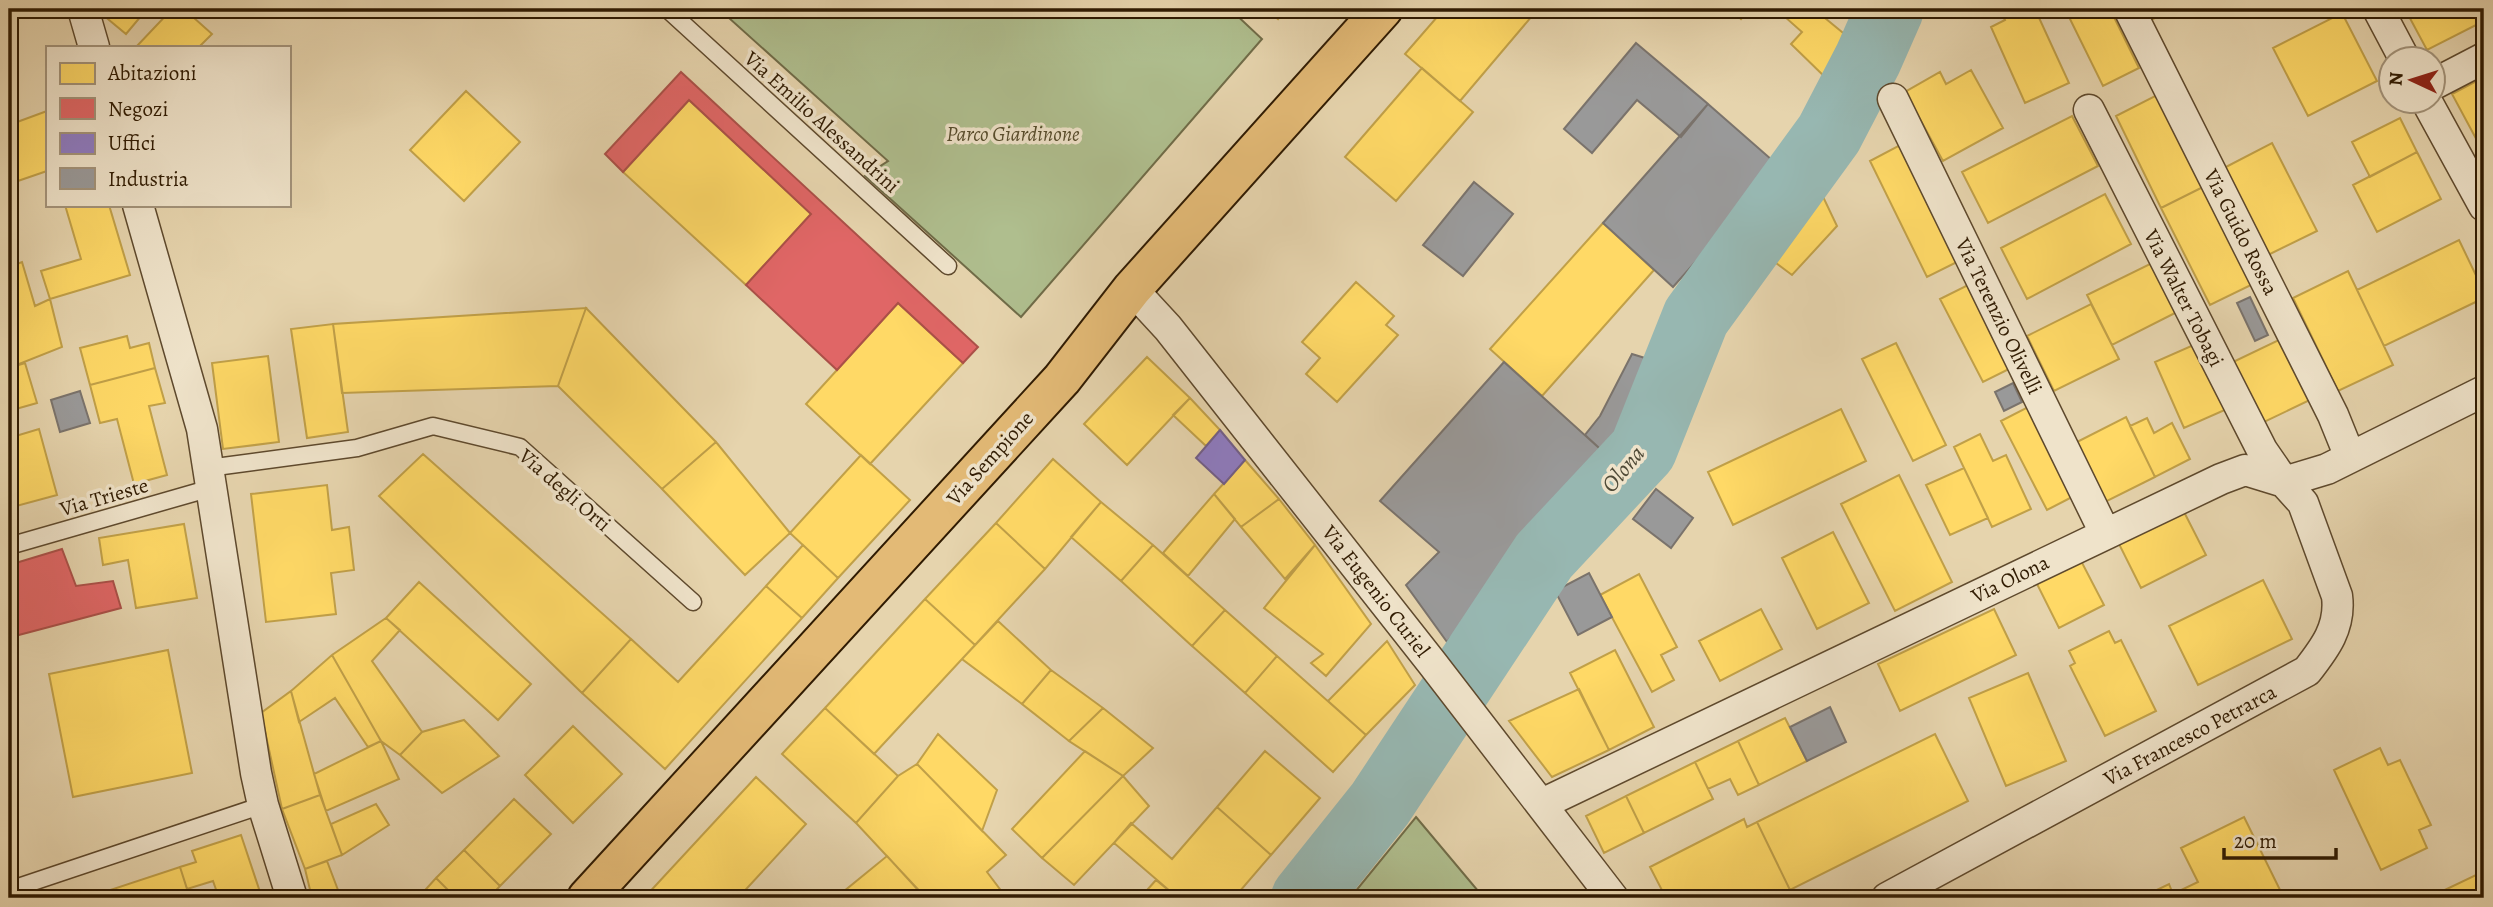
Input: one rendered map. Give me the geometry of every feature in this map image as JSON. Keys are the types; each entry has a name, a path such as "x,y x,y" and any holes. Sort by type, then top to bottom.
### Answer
{"main road":[{"name":"Via Sempione","path":"587,898 1062,379 1132,289 1383,9"}],"street":[{"path":"83,9 94,46"},
{"name":"Via Guido Rossa","path":"2129,9 2333,415 2350,457"},
{"path":"2378,9 2398,46"},
{"path":"2448,77 2484,58"},
{"name":"Via Terenzio Olivelli","path":"1893,99 2105,533"},
{"name":"Via Walter Tobagi","path":"2089,110 2262,450 2284,482"},
{"path":"2435,116 2484,206"},
{"path":"138,206 202,429 256,773 263,805 292,898"},
{"name":"Via Eugenio Curiel","path":"1132,289 1168,328 1613,898"},
{"path":"2284,482 2326,469 2484,391"},
{"name":"Via Olona","path":"1542,804 2221,479 2245,470 2284,482"},
{"name":"Via Francesco Petrarca","path":"1887,898 2307,671 2327,645 2336,625 2339,609 2337,596 2303,503 2284,482"}],"lane":[{"name":"Via Emilio Alessandrini","path":"667,9 948,266"},
{"name":"Via degli Orti","path":"209,478 357,448 433,426 520,447 693,602"},
{"name":"Via Trieste","path":"9,546 209,478"},
{"path":"9,890 263,805"}],"green space":[{"name":"Parco Giardinone","path":"719,9 1230,9 1262,39 1021,317 865,176 888,161"},
{"path":"1416,817 1484,898 1350,898"}],"building: Abitazioni":[{"path":"109,9 147,9 126,34 103,15"},
{"path":"172,9 184,9 212,34 200,46 137,46"},
{"path":"1265,9 1286,9 1278,19"},
{"path":"1444,9 1538,9 1460,101 1405,54"},
{"path":"1730,9 1750,9 1741,19"},
{"path":"1776,9 1814,9 1848,37 1827,79 1791,44 1802,32"},
{"path":"2000,9 2035,9 2069,83 2025,103 1991,27 2005,20"},
{"path":"2082,9 2110,9 2139,68 2103,86 2068,15"},
{"path":"2140,9 2173,9 2147,22"},
{"path":"2405,9 2480,9 2484,21 2435,46 2425,46"},
{"path":"2342,13 2377,81 2308,116 2273,48"},
{"path":"1422,68 1473,112 1396,201 1345,157"},
{"path":"1971,70 2003,128 1943,161 1905,92 1940,72 1946,84"},
{"path":"2484,77 2484,143 2480,146 2452,94"},
{"path":"466,91 520,142 464,201 410,150"},
{"path":"2159,94 2205,186 2161,208 2116,116"},
{"path":"689,100 811,214 746,285 623,172"},
{"path":"46,111 46,171 9,184 9,125"},
{"path":"2072,116 2098,166 1988,223 1962,172"},
{"path":"2400,118 2417,152 2370,177 2352,142"},
{"path":"2272,143 2317,231 2266,256 2222,169"},
{"path":"1902,144 1959,261 1927,277 1870,161"},
{"path":"2417,152 2441,199 2377,232 2353,185"},
{"path":"1816,182 1837,226 1792,275 1764,254"},
{"path":"2205,186 2253,284 2210,305 2161,208"},
{"path":"2105,194 2131,244 2027,299 2001,248"},
{"path":"65,206 109,206 130,275 50,299 41,271 81,259"},
{"path":"1603,223 1654,270 1542,396 1490,349"},
{"path":"2459,240 2484,292 2484,298 2384,346 2357,290"},
{"path":"22,262 35,306 50,299 62,347 9,368 9,267"},
{"path":"2154,262 2179,311 2112,345 2087,295"},
{"path":"2348,271 2393,365 2338,391 2293,298"},
{"path":"1356,282 1394,316 1386,325 1398,335 1337,402 1306,374 1320,358 1302,342"},
{"path":"1970,284 2013,367 1983,382 1940,299"},
{"path":"898,303 963,363 870,464 806,404"},
{"path":"2091,304 2119,359 2054,391 2027,336"},
{"path":"586,308 558,386 342,393 333,324"},
{"path":"586,308 716,442 662,489 558,386"},
{"path":"333,324 348,432 307,438 291,329"},
{"path":"127,336 130,348 149,343 155,368 90,385 80,348"},
{"path":"2285,337 2314,398 2262,423 2233,362"},
{"path":"1896,343 1946,445 1913,461 1862,359"},
{"path":"2198,343 2227,409 2184,428 2155,362"},
{"path":"268,356 279,442 223,449 212,363"},
{"path":"1147,357 1190,398 1127,465 1084,424"},
{"path":"25,363 37,403 9,411 9,368"},
{"path":"155,368 165,403 149,406 167,475 134,484 117,419 100,423 90,385"},
{"path":"1190,398 1220,430 1206,446 1173,415"},
{"path":"2030,406 2076,495 2047,510 2001,421"},
{"path":"1841,409 1866,461 1733,525 1708,472"},
{"path":"2126,417 2155,477 2105,502 2075,443"},
{"path":"2147,418 2154,433 2172,423 2190,459 2155,477 2130,426"},
{"path":"39,429 57,495 9,508 9,438"},
{"path":"1980,434 1993,461 2006,455 2031,509 1992,527 1954,447"},
{"path":"716,442 790,533 745,575 662,489"},
{"path":"423,454 631,639 582,693 379,496"},
{"path":"861,455 910,500 838,578 790,533"},
{"path":"1053,459 1101,502 1045,569 996,523"},
{"path":"1245,460 1279,499 1241,527 1214,494"},
{"path":"1964,468 1988,518 1950,535 1926,485"},
{"path":"1899,475 1952,582 1895,611 1841,504"},
{"path":"327,485 332,530 349,527 354,570 331,573 336,614 266,622 251,494"},
{"path":"1214,494 1235,519 1188,576 1163,553"},
{"path":"1279,499 1315,545 1285,579 1241,527"},
{"path":"1101,502 1153,545 1121,581 1071,537"},
{"path":"2183,510 2206,555 2141,588 2119,544"},
{"path":"996,523 1045,569 975,645 925,599"},
{"path":"184,524 197,598 136,608 128,560 103,565 99,538"},
{"path":"1833,532 1869,603 1817,629 1782,558"},
{"path":"803,545 838,578 802,618 766,586"},
{"path":"1153,545 1225,610 1192,646 1121,581"},
{"path":"1315,545 1371,624 1326,676 1311,663 1323,654 1264,608"},
{"path":"2079,557 2104,605 2059,628 2035,580"},
{"path":"1639,574 1677,647 1661,655 1674,680 1652,692 1600,595"},
{"path":"2263,580 2292,639 2198,685 2169,626"},
{"path":"419,582 531,684 498,720 386,618"},
{"path":"766,586 802,618 665,769 582,693 631,639 678,682"},
{"path":"925,599 975,645 874,754 825,708"},
{"path":"1761,609 1782,649 1720,681 1699,641"},
{"path":"1994,609 2016,655 1900,711 1878,664"},
{"path":"1225,610 1277,656 1245,693 1192,646"},
{"path":"386,618 400,630 372,661 422,732 400,755 381,741 332,655"},
{"path":"998,621 1051,670 1022,704 962,659"},
{"path":"2109,631 2115,643 2121,640 2156,711 2105,736 2070,666 2075,663 2069,651"},
{"path":"1387,641 1415,685 1366,735 1328,701"},
{"path":"168,650 192,773 73,797 49,674"},
{"path":"1615,650 1654,727 1609,750 1570,673"},
{"path":"332,655 381,741 368,747 335,698 299,722 291,691"},
{"path":"1277,656 1366,735 1333,772 1245,693"},
{"path":"1051,670 1103,708 1069,741 1022,704"},
{"path":"2028,673 2066,761 2006,786 1969,698"},
{"path":"1579,689 1609,750 1552,777 1509,721"},
{"path":"291,691 320,795 282,809 261,713"},
{"path":"825,708 898,776 856,823 782,754"},
{"path":"1103,708 1153,748 1123,776 1069,741"},
{"path":"1785,718 1807,761 1759,785 1738,741"},
{"path":"464,720 499,756 442,793 400,755 422,732"},
{"path":"573,726 622,774 573,823 525,775"},
{"path":"938,734 997,790 982,831 917,764"},
{"path":"1935,734 1968,801 1790,890 1757,822"},
{"path":"381,741 399,779 326,811 314,774"},
{"path":"1738,741 1759,785 1738,795 1730,779 1708,789 1695,762"},
{"path":"2380,748 2388,765 2400,760 2431,825 2419,830 2427,848 2381,870 2334,770"},
{"path":"1085,751 1123,776 1042,858 1012,829"},
{"path":"1265,751 1320,798 1271,855 1217,807"},
{"path":"1695,762 1713,799 1644,833 1626,796"},
{"path":"917,764 1006,855 987,872 1002,892 996,898 926,898 856,823 898,776"},
{"path":"1123,776 1149,806 1074,885 1042,858"},
{"path":"756,777 806,824 738,898 644,898"},
{"path":"320,795 342,855 305,869 282,809"},
{"path":"1626,796 1644,833 1604,853 1586,816"},
{"path":"514,799 551,834 500,886 464,850"},
{"path":"376,804 389,825 342,855 331,824"},
{"path":"1217,807 1271,855 1234,898 1178,898 1114,843 1131,823 1172,859"},
{"path":"2244,817 2284,898 2140,898 2169,884 2173,894 2198,882 2181,848"},
{"path":"1744,819 1747,827 1757,822 1790,890 1773,898 1666,898 1650,867"},
{"path":"241,835 262,898 219,898 213,881 187,889 180,867 196,862 192,851"},
{"path":"464,850 500,886 489,898 456,898 436,878"},
{"path":"887,856 919,891 910,898 848,898 843,892"},
{"path":"327,861 341,898 312,898 305,869"},
{"path":"180,867 190,898 100,898 98,894"},
{"path":"2478,874 2484,887 2484,898 2428,898"},
{"path":"436,878 456,898 418,898"},
{"path":"1156,880 1178,898 1140,898"}],"building: Negozi":[{"path":"681,72 978,347 963,363 898,303 837,370 746,285 811,214 689,100 623,172 605,154"},
{"path":"62,549 76,586 113,581 121,608 15,636 9,616 9,565"}],"building: Uffici":[{"path":"1220,430 1245,460 1224,484 1196,458"}],"building: Industria":[{"path":"1636,43 1708,104 1681,137 1637,100 1592,153 1564,129"},
{"path":"1708,104 1780,167 1673,287 1603,223"},
{"path":"1474,182 1513,214 1463,276 1423,245"},
{"path":"2250,297 2268,335 2255,341 2237,303"},
{"path":"1632,354 1661,363 1643,408 1609,457 1585,435 1600,416"},
{"path":"1504,362 1609,457 1447,642 1406,585 1439,552 1380,501"},
{"path":"2013,383 2022,402 2004,411 1995,392"},
{"path":"80,391 90,423 60,432 51,400"},
{"path":"1656,489 1693,518 1671,548 1633,519"},
{"path":"1589,573 1612,617 1578,635 1555,591"},
{"path":"9,616 15,636 9,638"},
{"path":"1830,707 1846,742 1807,761 1790,727"}],"waterway":[{"name":"Olona","path":"1305,898 1380,804 1544,556 1643,450 1696,317 1829,134 1868,59 1890,9"}]}
